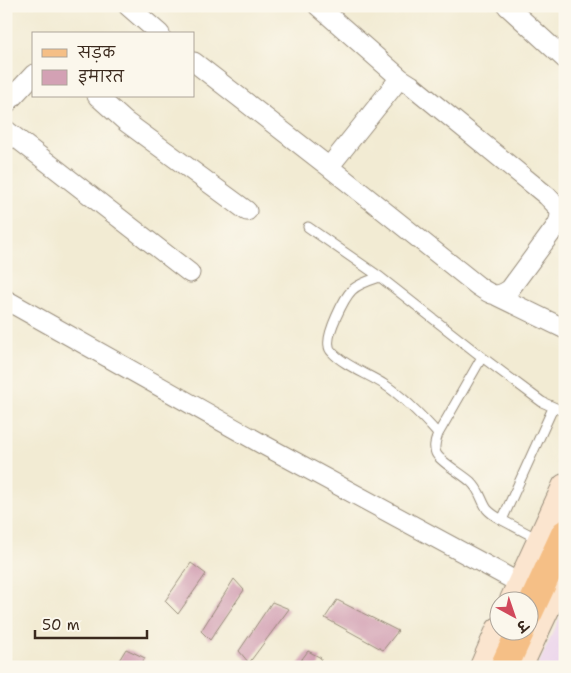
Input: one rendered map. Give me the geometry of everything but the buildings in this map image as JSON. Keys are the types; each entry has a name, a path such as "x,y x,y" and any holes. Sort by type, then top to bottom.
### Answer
{"main road":[{"path":"535,590 565,487"},
{"path":"518,590 552,537"},
{"path":"519,667 565,569"},
{"path":"482,667 494,640"},
{"path":"504,667 516,640"}],"street":[{"path":"128,6 158,32"},
{"path":"318,6 400,78 547,196 562,213 557,225 510,289 497,296"},
{"path":"507,6 565,59"},
{"path":"195,63 478,286 565,329"},
{"path":"6,104 32,76"},
{"path":"329,167 400,78"},
{"path":"99,98 126,122 247,211"},
{"path":"6,130 190,272"},
{"path":"6,300 262,444 514,590"}],"lane":[{"path":"308,227 380,277 542,402 565,412"},
{"path":"380,277 358,286 344,300 333,324 328,340 329,346 331,351 347,364 384,384 401,396 438,434"},
{"path":"482,357 438,434 434,445 436,453 471,482 478,490 490,513 502,520 552,537"},
{"path":"502,520 553,408"}],"shaded area":[{"path":"565,606 565,667 537,667"}]}
